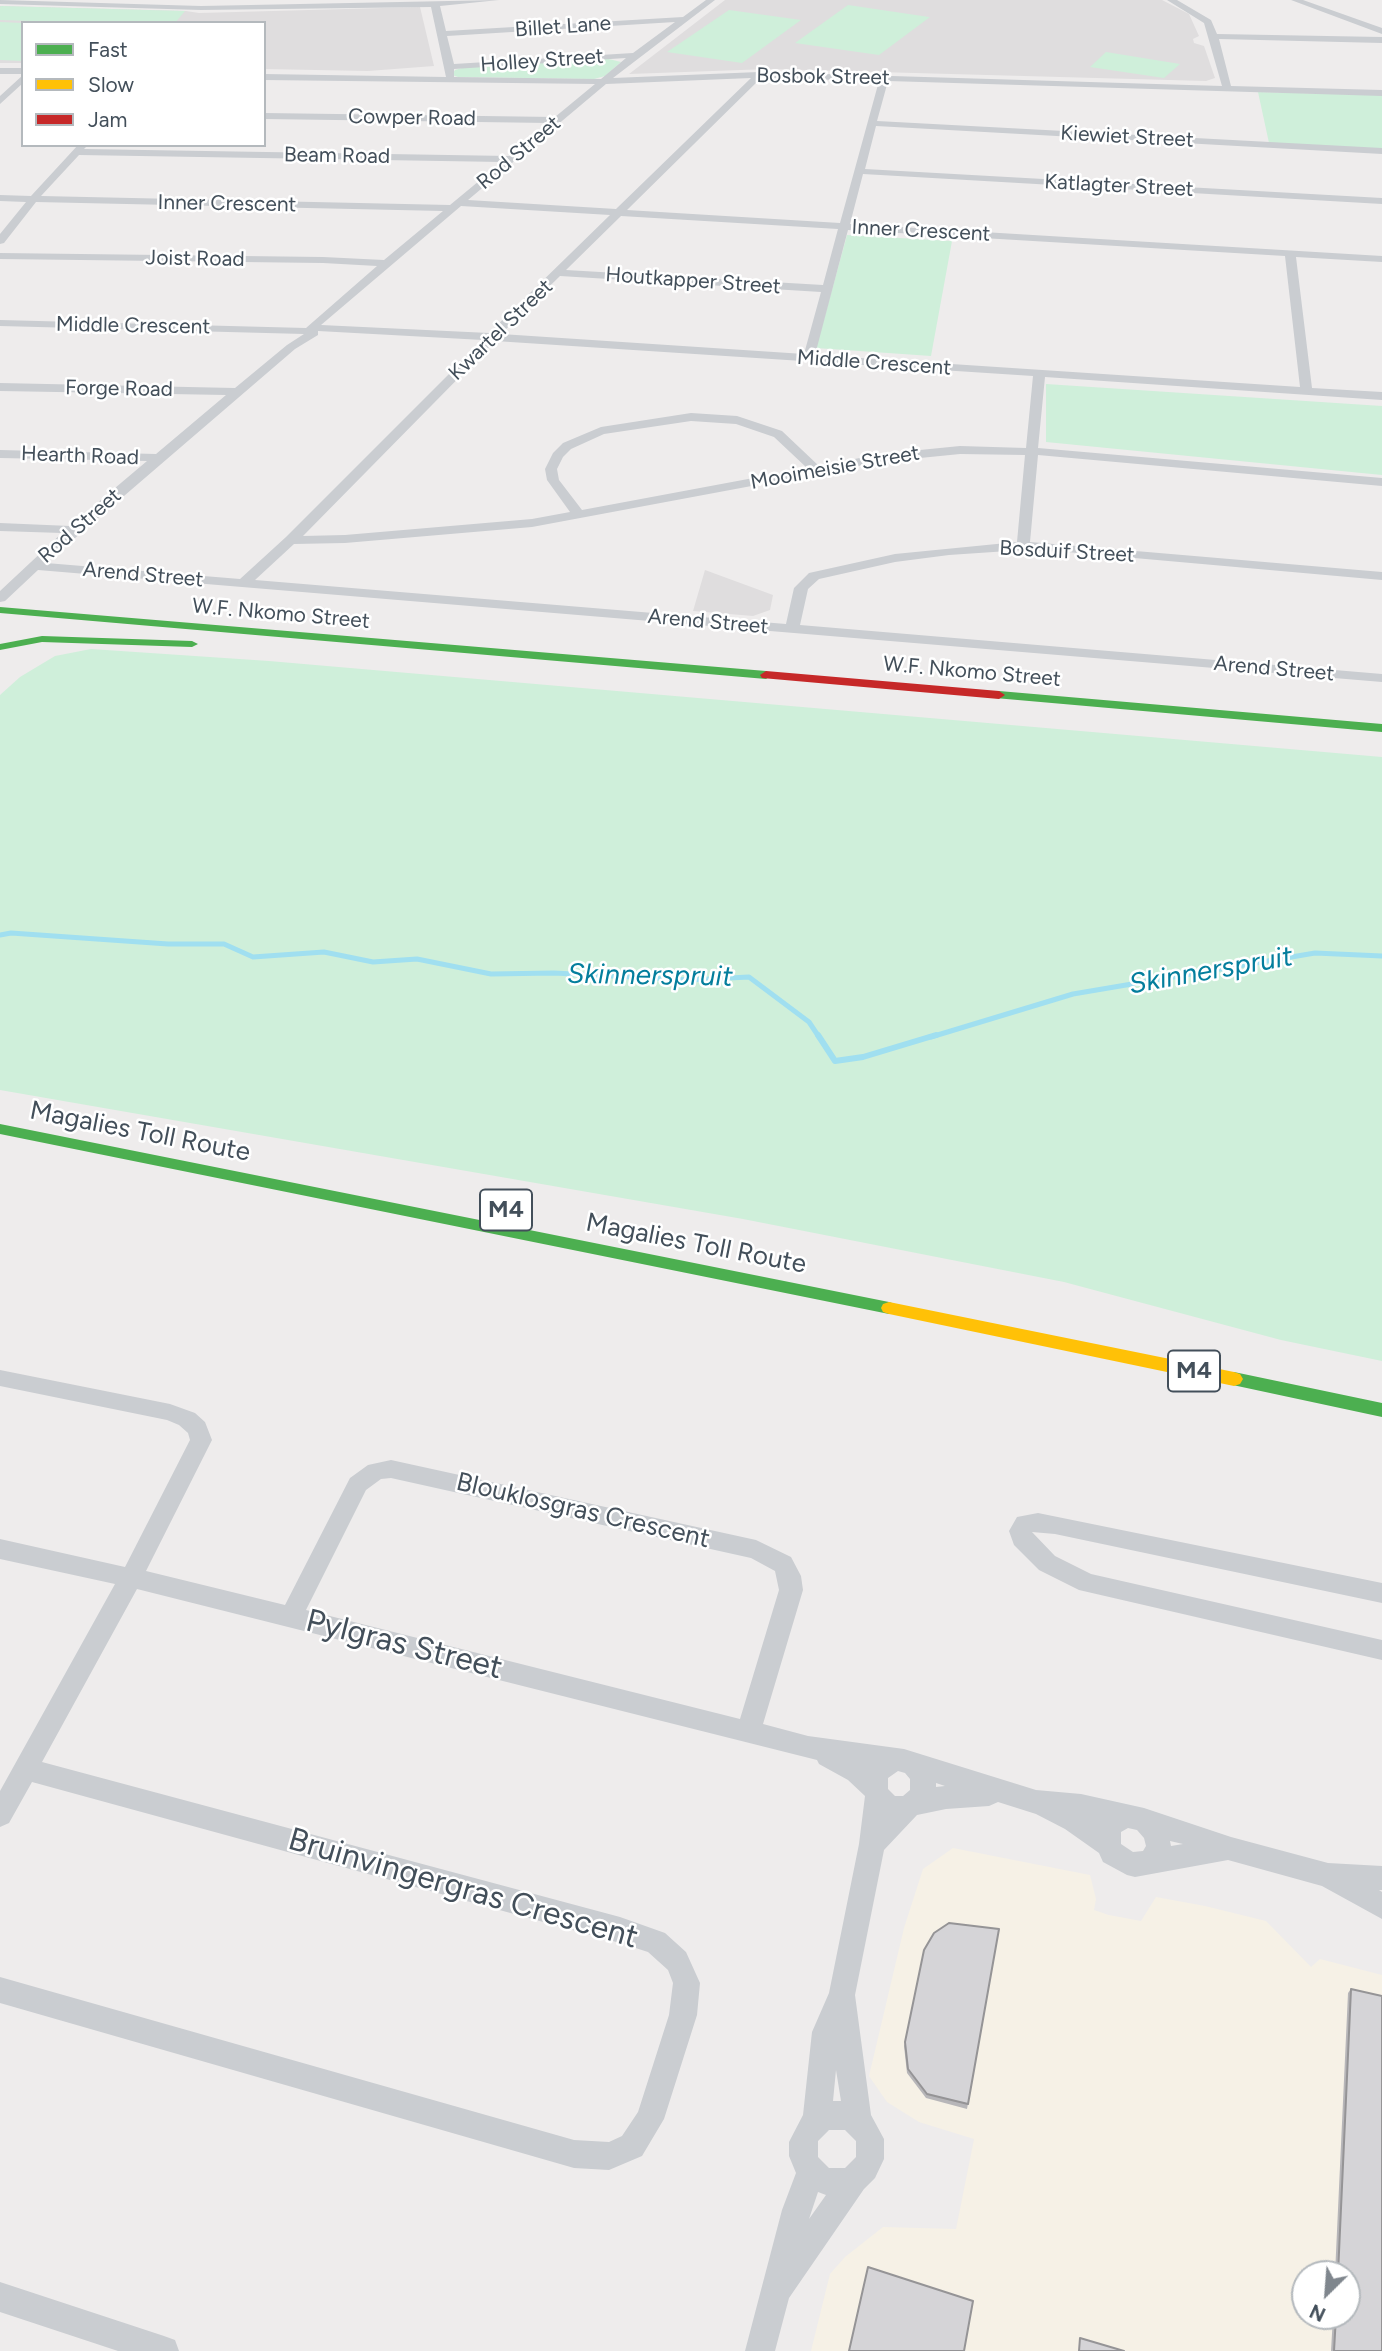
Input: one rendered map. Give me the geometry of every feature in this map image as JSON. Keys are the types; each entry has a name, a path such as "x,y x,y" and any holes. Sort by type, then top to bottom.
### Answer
{"main road":[{"name":"W.F. Nkomo Street","path":"0,610 1382,728"},
{"name":"W.F. Nkomo Street","path":"0,625 206,645 558,658"},
{"path":"0,647 42,639 206,645"},
{"name":"Magalies Toll Route","path":"0,1129 978,1325 1382,1410"}],"street":[{"path":"201,8 207,0"},
{"path":"0,2 201,8 435,4 495,0"},
{"name":"Rod Street","path":"0,598 74,530 605,80 711,0"},
{"path":"1171,0 1204,19 1214,36 1227,89"},
{"path":"1295,0 1382,31"},
{"path":"435,4 450,67 450,80"},
{"path":"1336,15 1371,17"},
{"name":"Billet Lane","path":"442,34 685,19"},
{"path":"1214,36 1382,40"},
{"name":"Holley Street","path":"450,67 635,55"},
{"path":"0,71 21,71"},
{"name":"Bosbok Street","path":"266,77 605,80 759,75 1382,93"},
{"name":"Kwartel Street","path":"243,584 291,540 492,337 759,75"},
{"path":"808,359 884,79"},
{"path":"0,101 21,80"},
{"name":"Cowper Road","path":"266,116 559,120"},
{"name":"Kiewiet Street","path":"872,123 1382,151"},
{"path":"0,241 33,199 80,148"},
{"name":"Beam Road","path":"80,148 512,159"},
{"name":"Katlagter Street","path":"857,171 1382,201"},
{"name":"Inner Crescent","path":"0,198 457,205 1382,259"},
{"path":"1290,253 1306,391"},
{"name":"Joist Road","path":"0,256 333,260 389,264"},
{"name":"Houtkapper Street","path":"559,272 828,289"},
{"name":"Middle Crescent","path":"0,324 366,330 1382,396"},
{"path":"1023,546 1039,374"},
{"name":"Forge Road","path":"0,387 238,392"},
{"path":"578,514 553,480 551,469 557,456 567,446 601,431 691,418 737,420 778,434 816,470"},
{"name":"Mooimeisie Street","path":"291,540 494,527 932,452 1034,450 1382,482"},
{"name":"Hearth Road","path":"0,454 160,458"},
{"path":"0,527 74,530"},
{"name":"Bosduif Street","path":"792,629 801,588 820,574 904,556 1023,546 1382,576"},
{"name":"Arend Street","path":"35,566 1382,678"},
{"path":"0,573 21,577"},
{"path":"0,1378 170,1412 187,1419 197,1428 201,1440 131,1578 0,1815"},
{"name":"Blouklosgras Crescent","path":"291,1617 352,1494 358,1484 376,1471 391,1469 755,1550 783,1564 789,1576 791,1590 748,1732"},
{"path":"1382,1593 1055,1525 1025,1524 1020,1531 1022,1538 1047,1563 1087,1583 1382,1650"},
{"name":"Pylgras Street","path":"0,1549 291,1617 808,1747 903,1763 1000,1794 1036,1802 1081,1806 1126,1816"},
{"name":"Pylgras Street","path":"808,1747 857,1772 876,1792"},
{"path":"817,2120 826,2032 842,1993 872,1844 876,1792 874,1781 880,1767 903,1763 923,1776 925,1784 921,1798 872,1844"},
{"name":"Bruinvingergras Crescent","path":"0,1990 575,2154 609,2156 632,2146 650,2119 684,2015 687,1983 677,1961 656,1942 26,1769"},
{"path":"876,1792 891,1806 912,1805"},
{"name":"Pylgras Street","path":"912,1805 946,1797 1000,1794"},
{"name":"Pylgras Street","path":"1036,1802 1074,1822 1108,1845"},
{"path":"1231,1849 1181,1854 1135,1865 1112,1853 1108,1845 1108,1829 1112,1823 1126,1816 1327,1875 1382,1878"},
{"path":"1151,1825 1159,1840 1159,1848 1151,1861"},
{"path":"1327,1875 1382,1906"},
{"path":"776,2294 852,2182 868,2166 870,2143 858,2123 846,2046 842,1993"},
{"path":"852,2182 830,2183 811,2170 803,2148 809,2127 817,2120 838,2115 858,2123"},
{"path":"760,2351 797,2210 811,2170"},
{"path":"0,2297 164,2351"}],"shaded area":[{"path":"725,0 1162,0 1189,14 1199,36 1193,39 1194,43 1204,46 1215,78 1206,81 769,69 629,74"},
{"path":"0,6 199,13 420,7 434,66 368,71 266,69 266,21 21,21 21,63 0,63"},
{"path":"705,570 773,595 770,610 753,616 693,611"},
{"path":"953,1848 1090,1875 1096,1899 1094,1910 1109,1915 1141,1921 1156,1897 1205,1906 1266,1921 1311,1967 1320,1959 1382,1975 1382,2351 811,2351 830,2274 845,2257 883,2227 956,2229 974,2139 919,2122 887,2102 869,2076 904,1928 923,1869"}],"green space":[{"path":"848,5 930,17 879,55 795,43"},
{"path":"1,6 185,11 177,21 0,20"},
{"path":"729,10 801,20 742,63 667,52"},
{"path":"0,22 21,23 21,61 0,60"},
{"path":"1106,52 1180,64 1164,78 1090,67"},
{"path":"605,58 621,62 605,76 594,79 452,75 455,70 465,67"},
{"path":"1258,92 1382,95 1382,149 1269,143"},
{"path":"847,235 952,241 931,356 816,348"},
{"path":"1046,384 1382,406 1382,475 1046,442"},
{"path":"91,649 269,661 1382,757 1382,1361 1281,1340 1064,1282 743,1219 0,1090 0,695 20,677 55,656"}],"building":[{"path":"949,1923 999,1929 968,2104 927,2094 908,2069 905,2042 924,1950 934,1933"},
{"path":"1351,1989 1382,1996 1382,2351 1334,2351 1335,2330 1361,2330 1361,2260 1339,2260"},
{"path":"868,2267 973,2301 964,2351 849,2351"},
{"path":"1080,2338 1124,2351 1079,2351"}],"waterway":[{"name":"Skinnerspruit","path":"0,935 11,933 168,944 224,944 253,957 324,952 373,962 417,959 491,974 554,973 689,980 749,977 809,1022 819,1037"},
{"name":"Skinnerspruit","path":"931,1037 1073,994 1315,953 1382,956"},
{"name":"Skinnerspruit","path":"818,1035 835,1061 863,1057 936,1035"}],"traffic: fast":[{"path":"0,610 766,675"},
{"path":"0,647 42,639 192,644"},
{"path":"999,695 1382,728"},
{"path":"0,1129 889,1308"},
{"path":"1234,1379 1382,1410"}],"traffic: slow":[{"path":"889,1308 1234,1379"}],"traffic: jam":[{"path":"766,675 999,695"}]}
